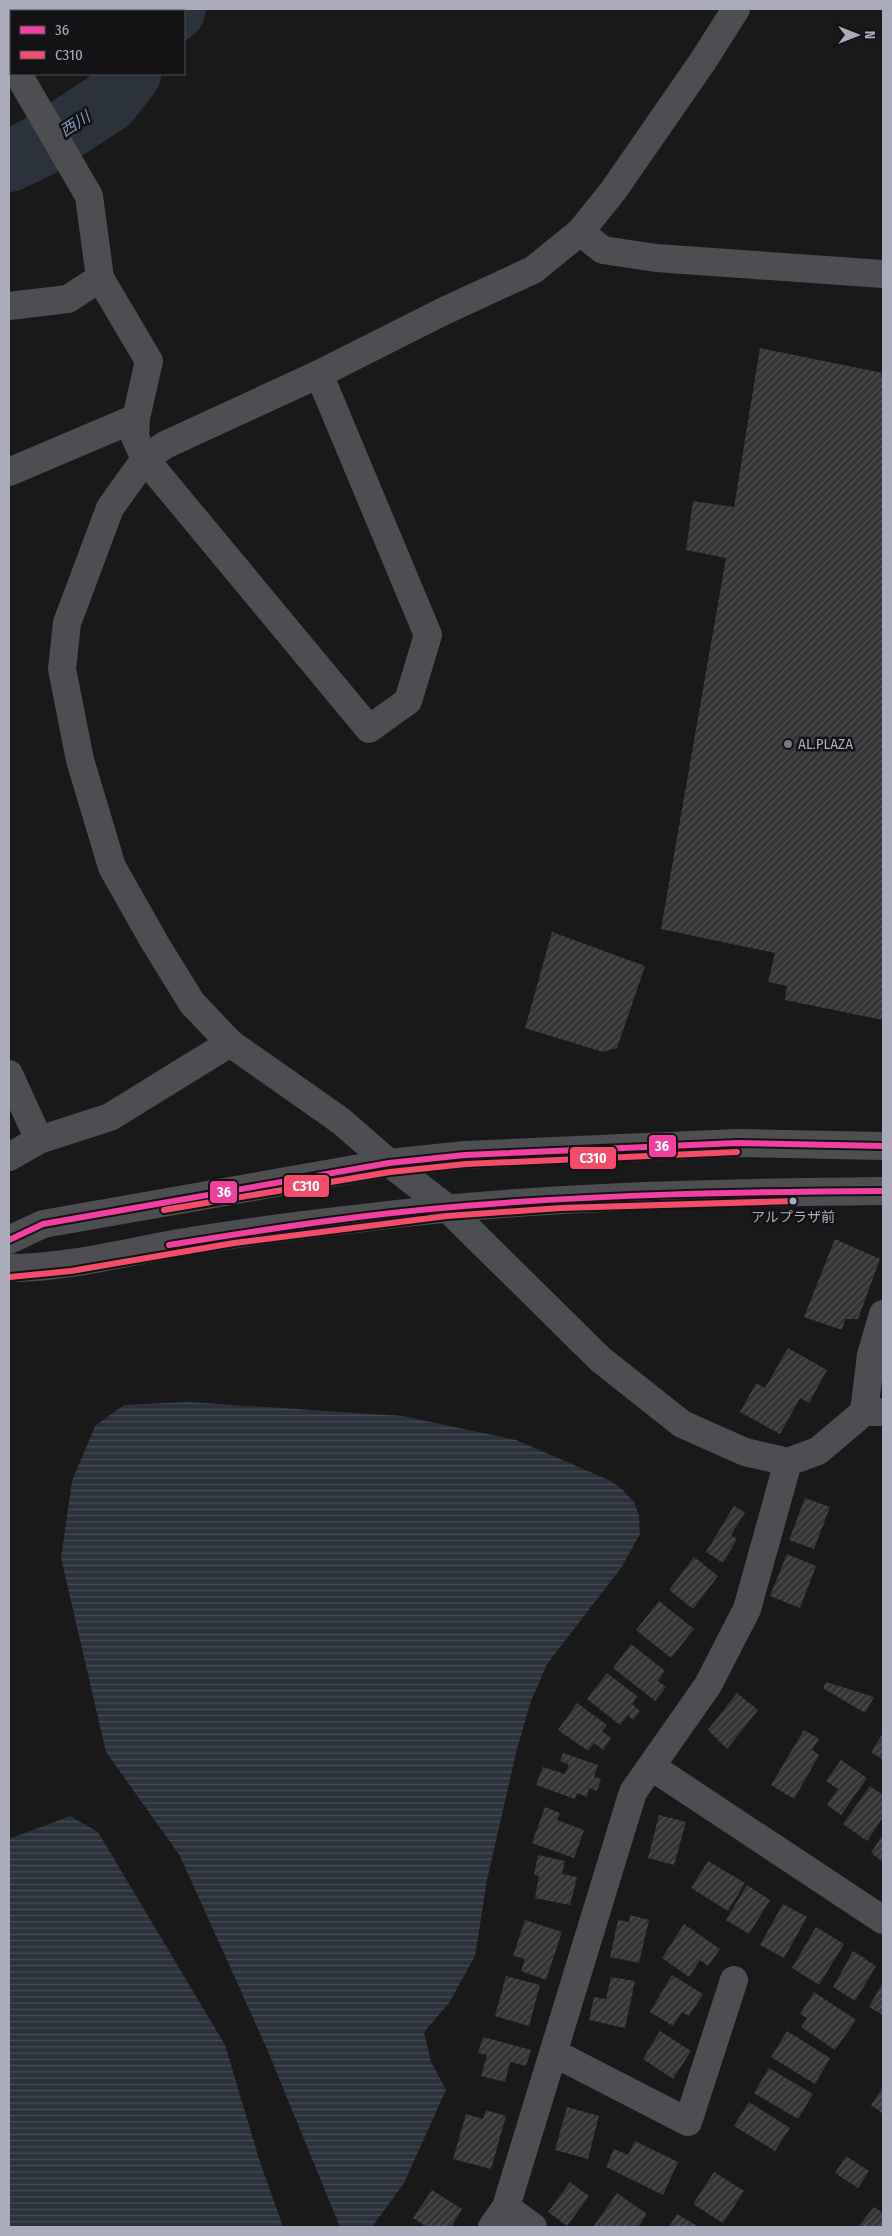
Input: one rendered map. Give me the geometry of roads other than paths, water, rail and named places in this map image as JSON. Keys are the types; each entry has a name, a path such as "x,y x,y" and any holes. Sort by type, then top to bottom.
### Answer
{"street":[{"path":"736,9 703,61 613,191 580,232 533,270 444,311 319,374 165,445 145,458 110,508 68,623 62,669 80,760 112,867 192,1003 230,1043 341,1121 388,1163 446,1207 600,1359 682,1424 745,1452 788,1462 818,1451 874,1412 871,1355 883,1314"},
{"path":"19,75 89,196 100,278 149,361 136,418 135,437 145,458 369,729 408,701 428,635 319,374"},
{"path":"580,232 603,250 656,258 883,274"},
{"path":"9,306 68,299 100,278"},
{"path":"9,472 136,418"},
{"path":"9,1157 39,1140 110,1117 230,1043"},
{"path":"9,1074 39,1140"},
{"path":"9,1240 43,1224 388,1163 465,1155 737,1143 883,1146"},
{"path":"9,1268 70,1262 233,1234 446,1207 561,1199 720,1193 883,1191"},
{"path":"533,2227 499,2217 554,2053 633,1792 708,1685 746,1609 788,1462"},
{"path":"652,1767 883,1920"},
{"path":"554,2053 688,2122 734,1980"}],"waterway":[{"name":"西川","path":"9,161 42,145 109,101 129,75"}],"place":[{"name":"AL.PLAZA","path":"788,744"},
{"name":"アルプラザ前","path":"793,1201"}]}
